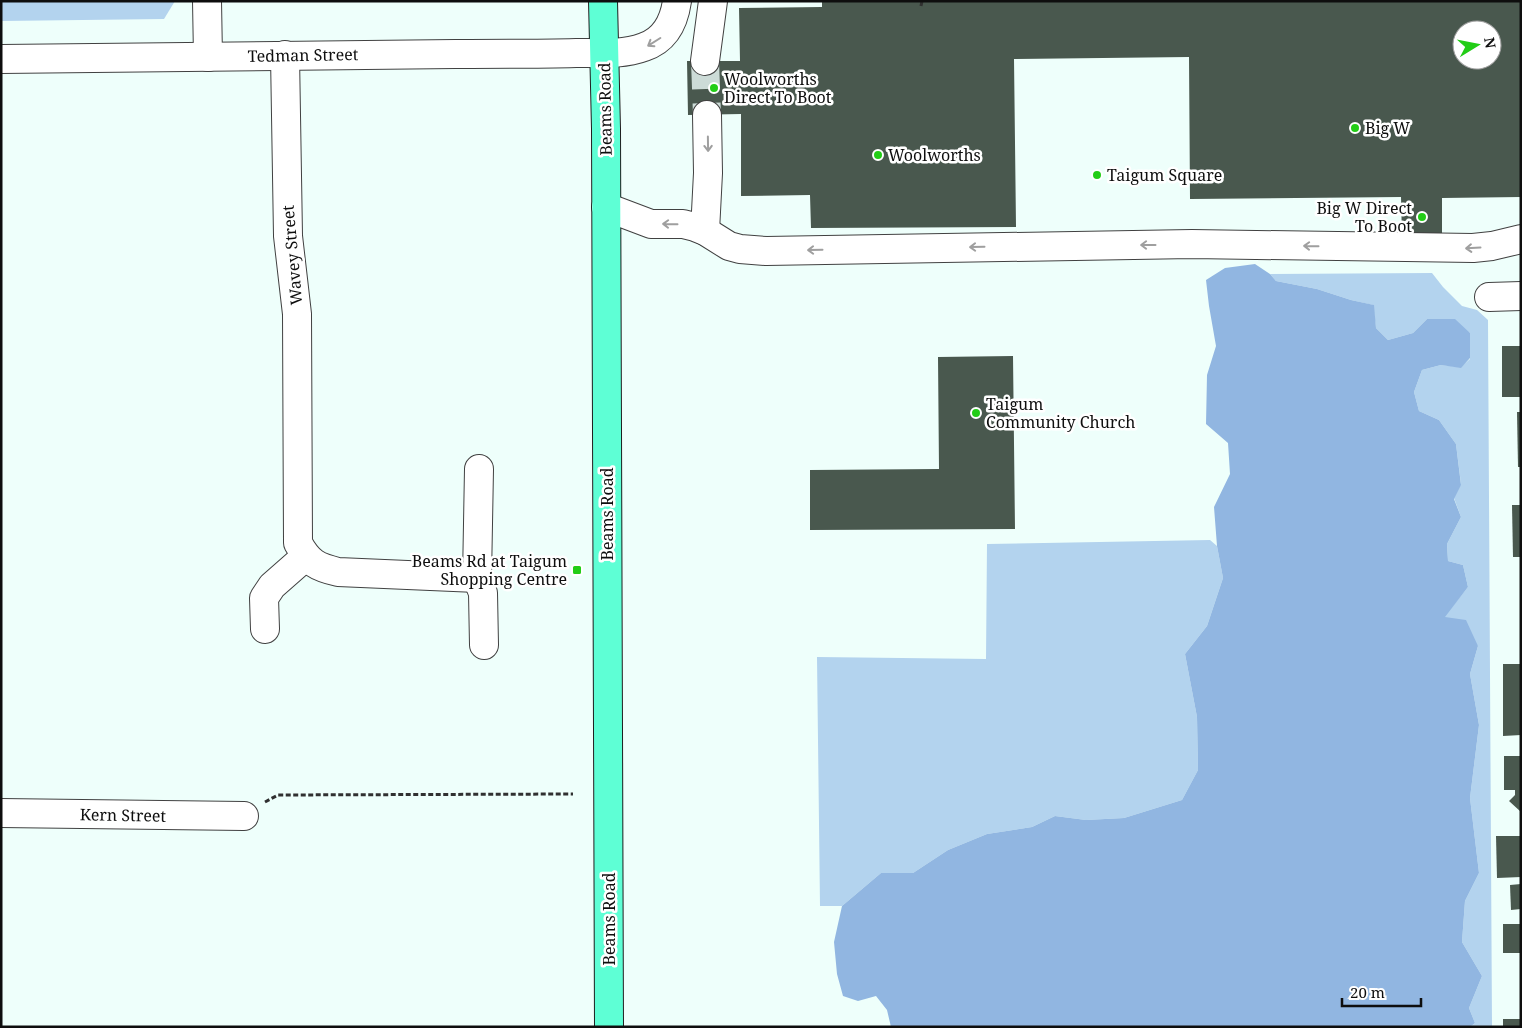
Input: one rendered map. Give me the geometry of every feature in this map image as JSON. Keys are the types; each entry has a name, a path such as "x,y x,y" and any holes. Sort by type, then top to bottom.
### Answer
{"main road":[{"name":"Beams Road","path":"603,1 606,129 609,1027"}],"street":[{"path":"207,1 208,57"},
{"name":"Tedman Street","path":"1,60 285,55 604,53 634,50 645,47 659,39 667,31 675,12 677,1"},
{"path":"705,61 713,1"},
{"name":"Wavey Street","path":"285,55 288,236 297,314 298,543 305,557"},
{"path":"705,231 708,173 707,114"},
{"path":"606,208 651,224 683,224 705,231 729,246 740,249 766,251 1182,244 1473,248 1492,246 1521,239"},
{"path":"1489,297 1521,296"},
{"path":"479,469 478,578 483,593 484,646"},
{"path":"265,629 264,598 272,586 305,557 320,568 338,572 478,578"},
{"name":"Kern Street","path":"1,813 244,816"}],"path":[{"path":"922,1 922,6"},
{"path":"244,816 278,794 573,794"}],"shaded area":[{"path":"1,1 175,1 164,19 1,21"},
{"path":"1255,264 1270,274 1276,281 1317,289 1374,305 1376,328 1388,340 1413,333 1427,319 1455,319 1470,333 1470,358 1461,368 1441,365 1422,370 1414,392 1419,411 1439,420 1456,444 1461,485 1454,499 1461,517 1447,544 1448,561 1463,565 1468,587 1445,617 1466,620 1478,646 1470,674 1479,725 1470,798 1479,873 1465,901 1462,942 1482,976 1469,1008 1475,1023 1470,1027 891,1027 887,1010 876,996 858,1001 843,996 837,974 834,942 842,906 881,873 913,873 948,850 987,834 1032,827 1055,816 1086,820 1124,818 1182,800 1198,770 1197,717 1185,654 1207,626 1223,578 1217,546 1214,507 1230,474 1228,443 1206,424 1207,375 1216,346 1206,280 1225,268"},
{"path":"1432,273 1462,306 1477,310 1488,320 1492,1027 1470,1027 1475,1023 1469,1008 1482,976 1462,942 1465,901 1479,873 1470,798 1479,725 1470,674 1478,646 1444,617 1468,587 1463,565 1448,561 1447,544 1461,517 1454,498 1461,484 1456,444 1439,420 1419,411 1414,392 1422,370 1441,365 1461,367 1470,359 1470,333 1427,319 1413,333 1388,340 1376,328 1373,305 1317,289 1276,281 1270,274"},
{"path":"1210,540 1217,546 1223,578 1207,626 1185,654 1197,717 1198,770 1182,800 1124,818 1086,820 1055,816 1032,827 987,834 948,850 913,873 881,873 842,906 820,906 817,657 986,659 987,544"}],"building":[{"path":"822,1 1521,1 1521,197 1442,198 1442,237 1402,237 1401,197 1190,199 1189,57 1014,59 1016,227 811,228 810,195 741,196 741,114 688,115 687,61 740,61 739,8 822,7"},
{"path":"1502,346 1521,346 1521,397 1502,397"},
{"name":"Taigum Community Church","path":"1013,356 1015,529 810,530 810,470 939,469 938,357"},
{"path":"1517,412 1521,412 1521,467 1518,467"},
{"path":"1512,505 1521,505 1521,557 1513,557"},
{"path":"1503,664 1521,664 1521,735 1503,736"},
{"path":"1504,756 1521,756 1521,812 1509,801 1515,795 1515,790 1504,790"},
{"path":"1496,836 1521,836 1521,877 1497,878"},
{"path":"1521,884 1521,909 1511,910 1510,885"},
{"path":"1503,924 1521,924 1521,953 1503,953"},
{"path":"1503,1019 1521,1019 1521,1027 1503,1027"}],"tunnel":[{"path":"705,61 707,115"}],"place":[{"name":"Woolworths Direct To Boot","path":"714,88"},
{"name":"Big W","path":"1355,128"},
{"name":"Woolworths","path":"878,155"},
{"name":"Taigum Square","path":"1097,175"},
{"name":"Big W Direct To Boot","path":"1422,217"},
{"name":"Taigum Community Church","path":"976,413"},
{"name":"Beams Rd at Taigum Shopping Centre","path":"577,570"}]}
